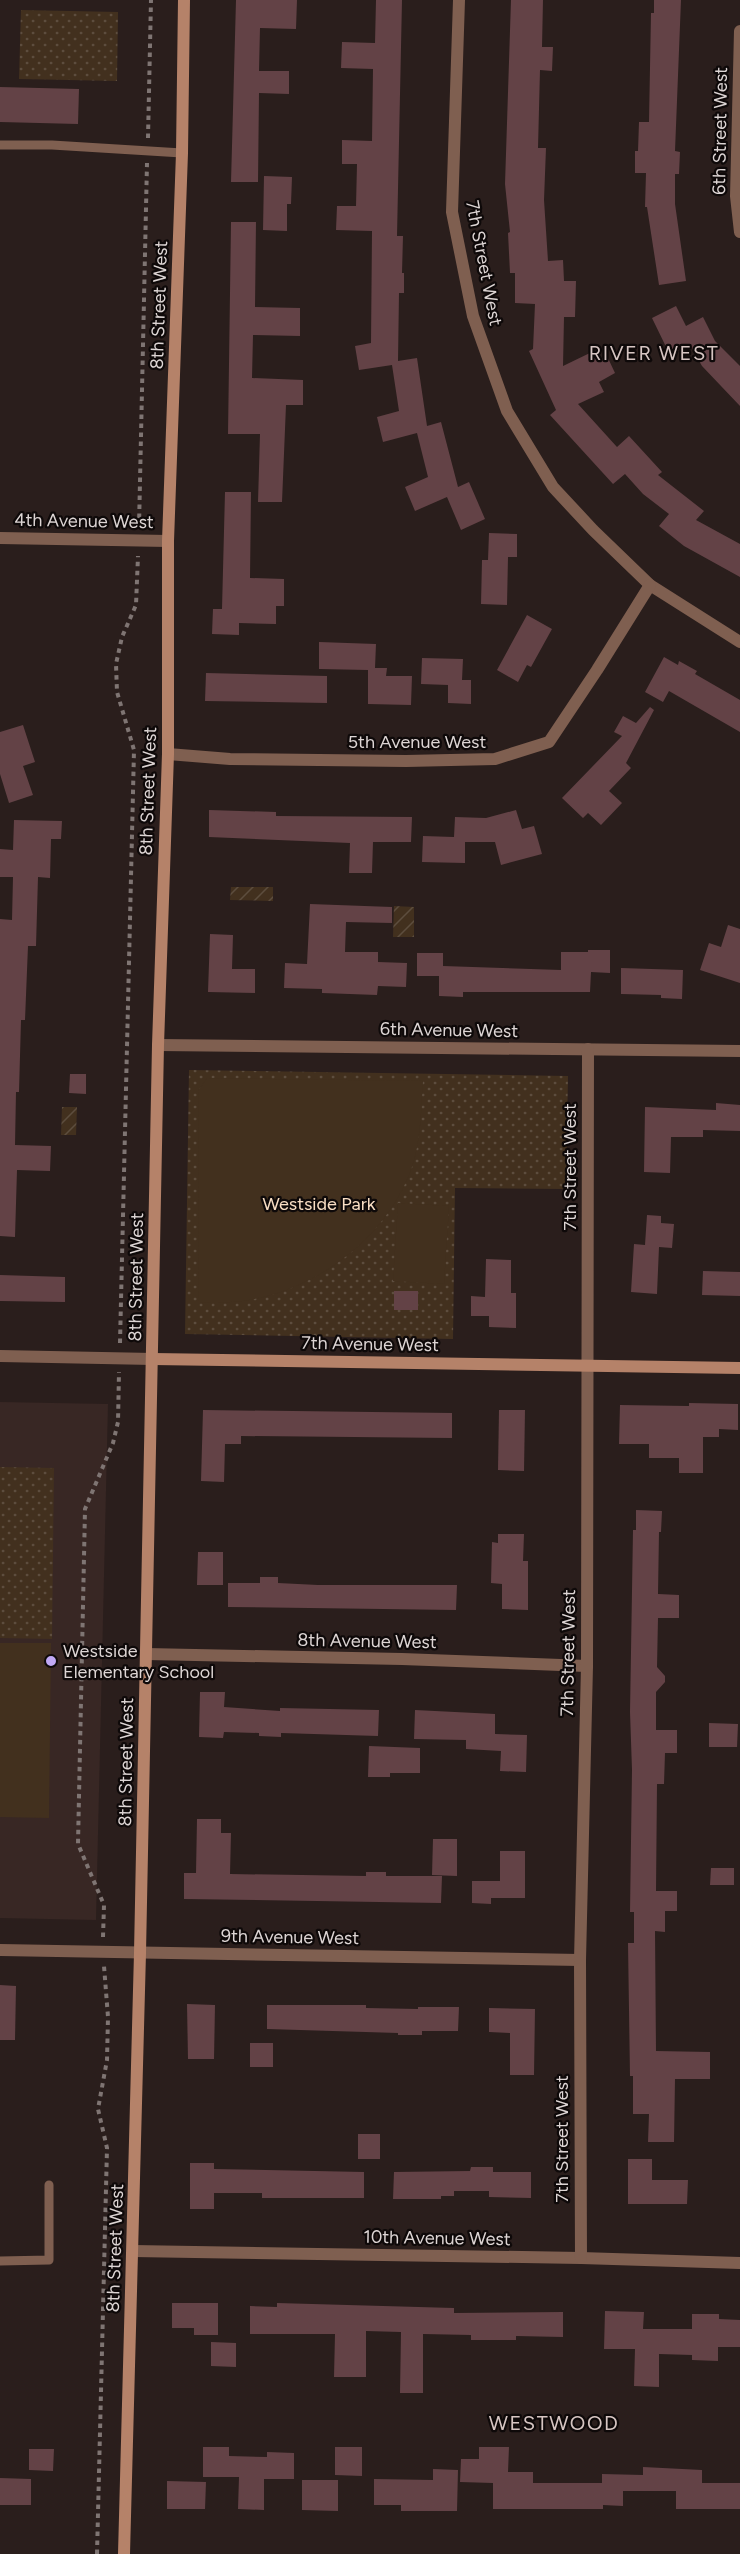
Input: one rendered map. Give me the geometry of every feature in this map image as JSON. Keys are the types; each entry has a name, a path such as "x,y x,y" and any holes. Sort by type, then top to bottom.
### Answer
{"street":[{"name":"8th Street West","path":"124,2554 140,1953 158,1045 168,754 168,541 182,153 184,0"},
{"name":"7th Street West","path":"459,0 452,212 473,316 507,411 553,487 650,585 740,642"},
{"name":"6th Street West","path":"740,31 736,196 740,232"},
{"name":"4th Avenue West","path":"0,538 168,541"},
{"name":"5th Avenue West","path":"168,754 230,759 406,761 495,759 549,742 650,585"},
{"name":"6th Avenue West","path":"158,1045 740,1051"},
{"name":"7th Street West","path":"581,2258 580,1960 587,1666 588,1049"},
{"name":"7th Avenue West","path":"0,1356 740,1368"},
{"name":"8th Avenue West","path":"146,1654 402,1659 587,1666"},
{"name":"9th Avenue West","path":"0,1950 580,1960"},
{"name":"10th Avenue West","path":"133,2251 581,2258 740,2263"}],"lane":[{"path":"0,145 52,145 182,153"},
{"path":"0,2261 49,2260 49,2185"}],"path":[{"path":"97,2554 107,2148 98,2109 107,2060 108,2017 103,1952 104,1905 78,1844 85,1509 113,1443 118,1422 134,750 117,692 116,664 122,637 136,605 151,0"}],"shaded area":[{"name":"Westside Elementary School","path":"0,1402 108,1404 96,1920 0,1918"}],"green space":[{"path":"21,10 118,12 117,81 19,79"},
{"path":"231,887 273,887 273,901 230,900"},
{"path":"394,906 414,907 414,937 393,937"},
{"name":"Westside Park","path":"189,1070 568,1076 566,1189 455,1188 453,1339 185,1334"},
{"path":"207,1078 423,1081 420,1125 412,1167 401,1192 386,1215 369,1236 348,1255 301,1284 275,1294 249,1300 199,1303 198,1091"},
{"path":"62,1107 77,1107 76,1135 61,1135"},
{"path":"398,1203 449,1206 444,1284 393,1281"},
{"path":"0,1467 54,1468 52,1639 0,1638"},
{"path":"0,1643 51,1643 49,1818 0,1817"}],"building":[{"path":"236,0 297,0 296,29 260,28 259,71 289,71 289,94 259,93 258,182 231,182"},
{"path":"376,0 402,0 397,236 403,236 404,293 399,293 398,361 417,358 427,426 441,422 458,487 469,482 485,519 461,530 447,497 415,511 405,487 428,477 417,433 383,442 377,417 399,411 392,365 359,370 355,346 371,343 372,231 336,230 337,206 356,206 357,164 342,164 342,140 372,141 373,69 341,68 342,42 375,43"},
{"path":"511,0 543,0 542,47 553,47 552,71 540,70 538,148 546,148 544,200 548,261 563,260 564,281 576,281 575,317 564,317 563,366 594,351 598,361 607,356 615,373 599,382 604,392 578,404 617,447 629,436 662,472 658,475 704,511 696,520 740,544 740,577 684,546 659,526 669,514 643,494 625,474 613,484 550,415 556,410 529,351 533,349 535,304 515,303 515,273 510,273 508,233 510,232 505,184"},
{"path":"654,0 681,0 675,151 680,152 679,174 675,174 675,204 686,281 659,285 647,207 645,207 646,173 635,173 639,122 649,122 651,13 654,13"},
{"path":"0,87 79,89 78,124 0,122"},
{"path":"264,176 292,177 291,204 287,204 287,231 263,230"},
{"path":"231,222 256,222 255,307 300,308 300,336 253,335 252,378 303,380 303,405 286,405 282,502 258,502 260,434 228,434"},
{"path":"676,306 686,326 703,317 715,341 740,366 740,406 702,366 690,345 670,355 652,318"},
{"path":"225,492 251,492 250,578 284,579 284,606 276,606 276,624 239,623 239,635 212,634 213,609 222,609"},
{"path":"489,533 517,534 517,557 508,557 507,605 481,604 482,560 488,560"},
{"path":"527,615 552,629 531,667 527,665 518,682 497,670"},
{"path":"319,642 376,644 375,668 387,668 386,676 412,676 411,705 368,704 368,670 319,669"},
{"path":"664,657 678,665 679,661 697,671 695,674 740,700 740,732 669,691 663,702 645,692"},
{"path":"422,658 463,659 462,680 471,680 471,704 448,703 448,685 421,684"},
{"path":"206,673 327,676 327,703 205,701"},
{"path":"650,707 654,710 626,763 631,768 609,791 622,803 601,825 588,813 583,818 562,798 622,736 614,732 623,716 636,723"},
{"path":"23,725 35,762 23,766 33,795 9,803 0,774 0,732"},
{"path":"209,810 276,812 276,816 412,817 411,842 373,842 372,873 349,873 350,843 209,837"},
{"path":"516,810 522,829 534,826 542,854 501,865 495,842 465,842 465,863 422,862 423,836 454,837 455,817 486,818"},
{"path":"14,820 62,821 61,839 51,839 50,878 38,877 36,946 28,946 25,1020 21,1020 19,1092 16,1092 15,1145 51,1146 50,1171 17,1170 15,1237 0,1236 0,919 12,920 13,877 0,877 0,849 13,850"},
{"path":"310,904 392,907 392,923 346,922 345,952 378,952 378,962 407,963 406,987 378,986 377,995 322,993 322,989 284,988 285,963 307,964"},
{"path":"728,925 740,929 740,983 700,970 709,943 721,947"},
{"path":"210,934 233,935 232,969 255,969 255,993 208,992"},
{"path":"588,950 610,950 610,973 591,972 590,992 463,992 463,997 439,996 439,976 417,976 417,953 443,953 443,966 561,970 561,952 588,952"},
{"path":"621,968 683,970 682,999 661,998 661,995 621,994"},
{"path":"70,1074 86,1074 86,1094 69,1093"},
{"path":"716,1103 740,1105 740,1131 703,1130 703,1137 671,1137 670,1173 644,1172 645,1107 716,1110"},
{"path":"647,1215 661,1216 661,1223 674,1224 672,1248 659,1247 657,1294 631,1292 634,1244 645,1245"},
{"path":"486,1259 511,1260 511,1293 516,1293 516,1328 489,1327 489,1316 471,1316 471,1296 485,1297"},
{"path":"703,1271 740,1272 740,1296 702,1295"},
{"path":"0,1275 65,1277 65,1302 0,1301"},
{"path":"394,1291 418,1291 418,1310 394,1310"},
{"path":"689,1403 738,1404 738,1430 719,1429 719,1437 703,1437 703,1473 679,1473 679,1458 649,1458 649,1444 619,1444 620,1405 689,1406"},
{"path":"203,1410 452,1413 452,1438 241,1436 241,1444 225,1444 224,1482 201,1481"},
{"path":"499,1410 525,1410 524,1471 498,1470"},
{"path":"636,1510 662,1511 661,1532 659,1532 658,1594 679,1595 679,1618 658,1618 657,1667 665,1676 665,1682 656,1692 656,1730 677,1730 677,1753 665,1753 664,1784 657,1784 656,1891 677,1891 677,1911 665,1911 665,1932 655,1931 656,2051 710,2052 710,2079 675,2079 674,2142 648,2142 649,2114 633,2114 633,2076 630,2076 628,1943 634,1943 634,1912 630,1912 632,1770 630,1712 633,1530 636,1530"},
{"path":"498,1534 524,1534 523,1561 528,1561 528,1610 502,1609 502,1584 491,1583 492,1542 498,1543"},
{"path":"198,1552 223,1552 223,1585 197,1585"},
{"path":"260,1577 278,1577 278,1583 318,1585 457,1585 456,1610 228,1607 228,1583 260,1583"},
{"path":"200,1692 225,1692 224,1707 280,1711 280,1708 379,1710 378,1736 281,1733 281,1737 259,1736 259,1733 224,1732 223,1738 199,1737"},
{"path":"415,1710 495,1714 495,1734 527,1735 526,1772 500,1771 501,1751 466,1749 466,1740 414,1739"},
{"path":"709,1723 738,1724 737,1747 709,1747"},
{"path":"369,1746 420,1748 420,1773 390,1773 390,1777 368,1777"},
{"path":"197,1819 221,1819 221,1833 231,1833 230,1874 366,1876 366,1872 386,1872 386,1876 442,1876 441,1903 184,1899 184,1873 196,1873"},
{"path":"433,1839 457,1839 457,1876 432,1875"},
{"path":"500,1851 525,1851 525,1898 491,1898 491,1904 472,1903 472,1881 500,1881"},
{"path":"711,1868 734,1868 734,1885 710,1885"},
{"path":"0,1985 16,1986 15,2040 0,2040"},
{"path":"187,2004 215,2005 214,2059 188,2059"},
{"path":"267,2005 366,2005 366,2008 418,2009 418,2007 459,2007 458,2031 422,2031 422,2035 398,2035 398,2033 267,2029"},
{"path":"489,2008 535,2009 534,2075 510,2075 510,2033 489,2032"},
{"path":"250,2043 273,2043 273,2067 250,2067"},
{"path":"358,2134 380,2134 380,2159 358,2159"},
{"path":"628,2159 652,2159 652,2180 688,2180 687,2204 628,2204"},
{"path":"190,2163 214,2163 214,2169 364,2172 364,2198 262,2198 262,2193 214,2193 214,2209 190,2209"},
{"path":"471,2167 493,2167 493,2172 531,2172 531,2198 489,2197 489,2191 454,2191 454,2196 441,2196 441,2199 393,2199 394,2172 470,2171"},
{"path":"172,2303 218,2303 218,2335 194,2335 194,2328 172,2328"},
{"path":"277,2303 454,2308 454,2313 563,2312 563,2337 516,2336 516,2340 471,2340 471,2335 423,2334 423,2393 400,2393 401,2332 366,2331 366,2377 334,2377 335,2334 250,2334 250,2306 277,2307"},
{"path":"605,2311 644,2312 643,2329 692,2329 692,2314 719,2314 719,2319 740,2320 740,2347 718,2347 718,2361 692,2360 692,2355 659,2354 659,2387 634,2386 635,2349 604,2349"},
{"path":"211,2342 236,2343 236,2367 211,2366"},
{"path":"203,2447 229,2447 229,2456 267,2457 267,2452 294,2453 294,2479 264,2479 264,2510 238,2509 239,2477 203,2477"},
{"path":"335,2447 362,2447 362,2476 335,2475"},
{"path":"479,2447 509,2447 508,2472 533,2472 533,2483 602,2483 602,2474 643,2475 643,2467 702,2470 702,2483 740,2483 740,2509 676,2509 676,2491 623,2491 623,2506 603,2505 603,2509 493,2509 493,2483 460,2482 461,2459 479,2459"},
{"path":"29,2449 54,2449 53,2471 29,2470"},
{"path":"433,2469 458,2470 457,2511 401,2511 401,2505 374,2505 374,2479 433,2480"},
{"path":"0,2478 31,2479 31,2505 0,2505"},
{"path":"302,2480 338,2480 338,2511 302,2510"},
{"path":"167,2481 206,2482 205,2509 167,2509"}],"place":[{"name":"Westside Elementary School","path":"51,1661"}],"district":[{"name":"RIVER WEST","path":"654,353"},
{"name":"WESTWOOD","path":"554,2423"}]}
